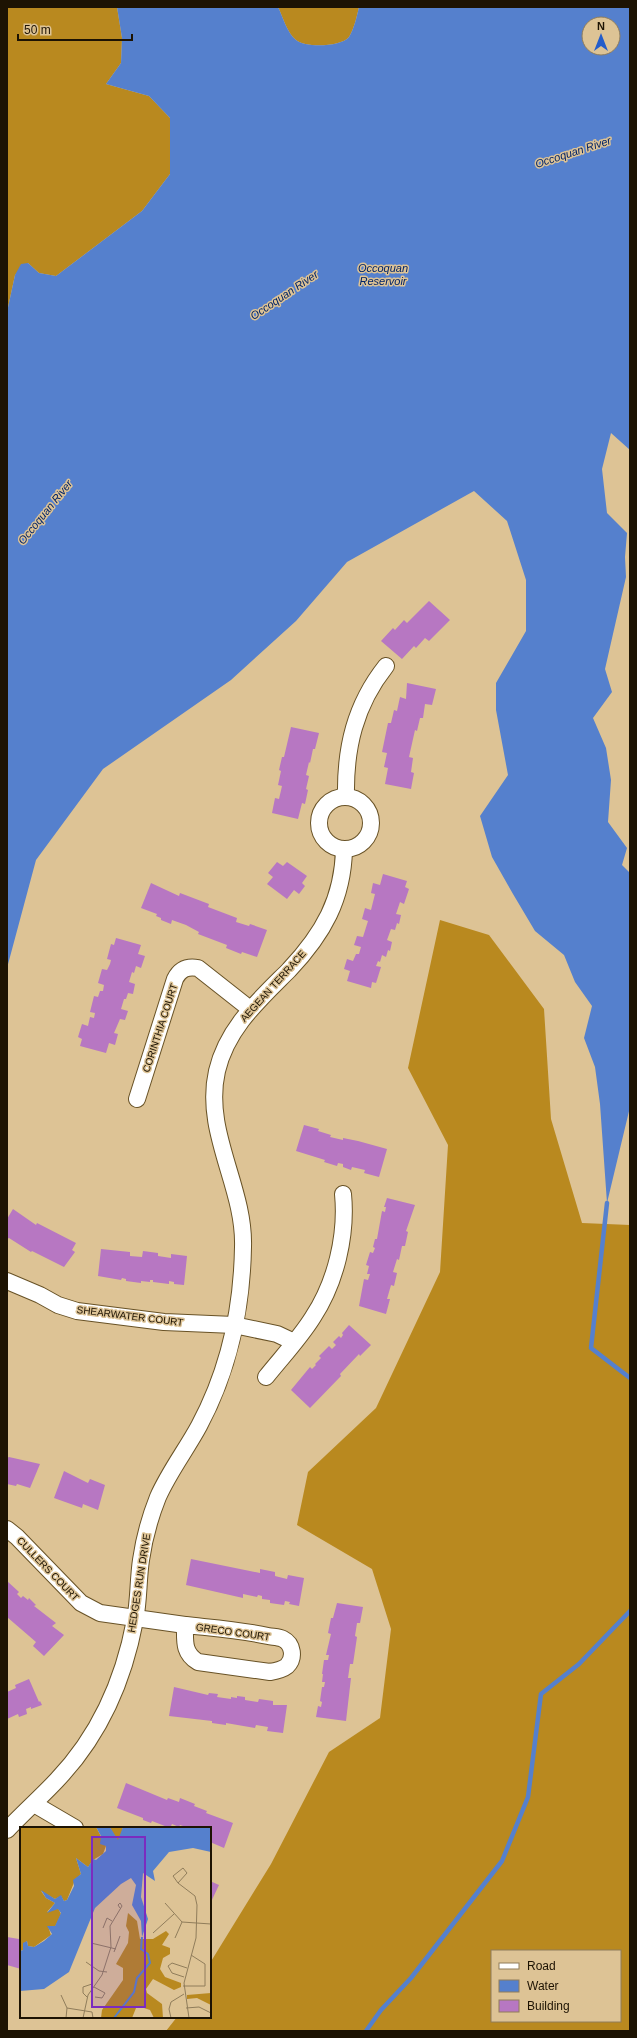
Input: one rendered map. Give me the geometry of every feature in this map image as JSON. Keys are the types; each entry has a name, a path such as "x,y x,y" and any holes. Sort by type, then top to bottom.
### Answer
{"street":[{"path":"346,797 346,771 349,745 355,720 366,696 386,666"},
{"path":"346,797 356,799 363,804 369,811 372,819 372,827 360,844 344,849 334,848 327,842 321,834 319,824 320,814 331,800 346,797"},
{"name":"AEGEAN TERRACE","path":"242,1218 237,1192 223,1153 216,1124 215,1098 217,1070 224,1052 239,1023 250,1009 289,969 306,949 327,919 336,901 341,885 344,849"},
{"name":"CORINTHIA COURT","path":"138,1099 175,979 183,970 190,967 198,968 250,1009"},
{"path":"266,1377 314,1317 325,1295 335,1266 344,1230 343,1194"},
{"name":"HEDGES RUN DRIVE","path":"7,1830 58,1779 80,1752 99,1724 114,1693 124,1666 135,1618 141,1561 148,1526 169,1475 199,1426 214,1394 226,1362 234,1326 241,1280 244,1245 242,1218"},
{"name":"SHEARWATER COURT","path":"7,1281 40,1295 58,1305 77,1311 164,1322 234,1326 265,1331 294,1342"},
{"name":"CULLERS COURT","path":"7,1529 17,1537 81,1603 100,1613 135,1618"},
{"name":"GRECO COURT","path":"135,1618 257,1634 283,1639 289,1644 292,1651 292,1658 288,1665 280,1671 270,1672 198,1662 191,1658 186,1651 185,1625"},
{"path":"34,1804 73,1827"}],"shaded area":[{"path":"7,7 117,7 122,38 121,63 106,84 149,96 170,118 170,174 142,211 56,276 39,273 28,263 15,275 7,312"},
{"path":"278,7 359,7 354,26 349,37 339,43 315,45 301,43 293,37"},
{"path":"440,920 489,935 544,1009 551,1119 582,1223 630,1225 630,2031 166,2031 176,2018 211,2018 211,1961 271,1864 329,1752 380,1718 391,1629 372,1569 297,1525 308,1472 376,1408 440,1272 448,1145 408,1068"}],"water":[{"name":"Occoquan Reservoir","path":"117,7 278,7 288,29 296,40 301,43 323,45 339,43 349,37 354,26 359,7 630,7 630,450 611,433 602,469 607,513 627,533 625,557 626,577 605,669 612,692 593,718 606,748 611,780 608,822 627,848 622,865 630,873 630,1107 607,1203 600,1104 595,1067 584,1038 592,1006 575,982 564,955 535,931 513,894 492,857 480,816 508,775 496,710 496,683 526,631 526,580 507,521 474,491 347,562 296,621 231,680 103,769 36,860 7,968 7,312 15,275 21,264 28,263 39,273 56,276 142,211 170,174 170,118 149,96 106,84 121,63 122,38"}],"building":[{"path":"429,601 450,620 429,641 425,638 416,648 414,646 402,659 381,641 393,628 395,630 404,620 407,623"},
{"path":"407,683 436,689 432,705 425,704 423,718 420,718 417,731 415,730 409,757 413,758 411,772 414,773 411,789 385,784 388,768 384,767 387,753 382,752 388,723 391,723 394,710 397,711 400,697 406,699"},
{"path":"291,727 319,733 306,775 309,776 305,804 302,803 298,819 272,813 275,798 279,799 282,786 278,785 281,771 279,770 282,757 284,757"},
{"path":"277,862 283,866 287,862 307,876 302,883 305,886 299,894 294,890 287,899 267,884 273,877 268,873"},
{"path":"383,874 407,881 405,887 409,889 404,904 400,902 396,914 401,915 399,924 397,923 395,930 391,929 387,940 392,942 390,951 388,950 386,957 382,955 380,962 378,961 376,966 381,967 376,983 372,982 371,988 347,981 350,971 344,969 347,959 353,961 356,954 359,954 361,947 354,945 357,936 363,937 368,921 362,919 365,908 371,910 375,894 371,893 373,883 380,885"},
{"path":"151,883 179,896 180,893 209,904 208,907 237,918 236,922 249,926 250,924 267,930 257,957 242,952 241,954 226,948 227,945 198,934 199,932 186,925 172,920 171,924 161,920 161,918 156,916 157,914 141,908"},
{"path":"116,938 141,945 138,954 145,956 141,968 136,966 134,973 132,972 129,982 135,984 133,994 128,993 126,999 124,999 121,1009 128,1011 125,1020 120,1019 114,1033 118,1034 115,1045 109,1043 106,1053 80,1046 82,1039 78,1037 82,1024 88,1026 90,1017 94,1018 95,1013 90,1012 94,996 98,997 100,991 103,991 104,985 98,983 102,969 107,970 110,964 111,960 107,959 111,944 114,945"},
{"path":"304,1125 319,1129 318,1131 331,1135 330,1137 358,1141 387,1149 379,1177 364,1173 365,1170 352,1167 351,1170 343,1167 343,1164 338,1163 337,1166 324,1162 325,1160 296,1151"},
{"path":"387,1198 415,1205 406,1231 408,1232 405,1246 402,1246 399,1260 397,1259 393,1272 397,1273 394,1286 391,1285 387,1299 390,1299 386,1314 359,1306 364,1279 368,1280 370,1274 367,1274 369,1266 366,1265 370,1252 373,1253 375,1248 373,1247 375,1239 377,1239 382,1211 385,1212 386,1207 384,1207"},
{"path":"13,1209 36,1225 37,1223 76,1243 72,1250 75,1252 64,1267 32,1251 31,1252 9,1238 7,1239 7,1219"},
{"path":"101,1249 130,1252 130,1256 142,1257 143,1251 158,1253 158,1256 171,1258 171,1254 187,1256 184,1285 174,1284 174,1282 169,1281 169,1284 153,1282 153,1280 150,1280 150,1282 141,1281 141,1283 126,1281 126,1279 122,1278 121,1280 98,1276"},
{"path":"349,1325 371,1345 360,1356 359,1354 340,1374 341,1376 310,1408 291,1390 310,1367 312,1369 316,1365 315,1364 321,1358 319,1356 329,1346 332,1349 336,1345 333,1342 339,1336 341,1338 343,1335 342,1333"},
{"path":"9,1457 40,1464 30,1488 17,1484 16,1486 7,1484 7,1458"},
{"path":"64,1471 88,1483 90,1479 105,1485 98,1510 83,1504 82,1508 54,1498"},
{"path":"191,1559 260,1573 260,1569 275,1572 275,1576 287,1579 288,1575 304,1578 299,1606 289,1604 290,1602 285,1601 284,1605 270,1603 270,1600 262,1599 262,1596 258,1595 257,1597 243,1594 243,1598 186,1585"},
{"path":"7,1581 19,1592 17,1594 21,1598 23,1596 28,1600 29,1598 36,1605 34,1606 56,1623 52,1626 64,1635 44,1656 33,1646 36,1642 7,1617"},
{"path":"337,1603 363,1607 360,1623 357,1623 355,1636 357,1637 353,1664 350,1664 348,1678 351,1678 346,1721 316,1717 318,1706 321,1707 322,1702 320,1701 322,1687 324,1687 325,1682 322,1682 324,1660 328,1660 329,1655 326,1655 331,1634 328,1633 331,1618 333,1618"},
{"path":"29,1679 39,1702 40,1701 42,1705 31,1709 31,1707 26,1709 27,1714 19,1717 18,1714 7,1719 7,1692 16,1688 15,1685"},
{"path":"174,1687 208,1695 209,1693 218,1694 217,1697 231,1699 231,1697 237,1698 237,1696 245,1697 245,1700 258,1702 259,1699 273,1701 273,1705 287,1705 283,1733 267,1731 268,1727 256,1725 255,1728 226,1723 226,1725 212,1723 212,1721 169,1716"},
{"path":"126,1783 167,1800 168,1798 179,1802 180,1798 195,1804 194,1806 207,1811 206,1813 233,1823 224,1848 211,1842 211,1827 183,1827 180,1825 179,1827 172,1824 170,1827 167,1827 152,1821 151,1823 143,1820 143,1818 117,1808"},
{"path":"211,1881 219,1885 211,1902"},
{"path":"7,1937 19,1939 20,1969 7,1965"}],"waterway":[{"path":"607,1203 591,1348 630,1378"},
{"path":"366,2031 381,2010 411,1978 502,1861 528,1797 541,1694 579,1664 630,1611"}],"water label":[{"name":"Occoquan River","path":"573,152"},
{"name":"Occoquan River","path":"284,295"},
{"name":"Occoquan River","path":"45,512"}]}
